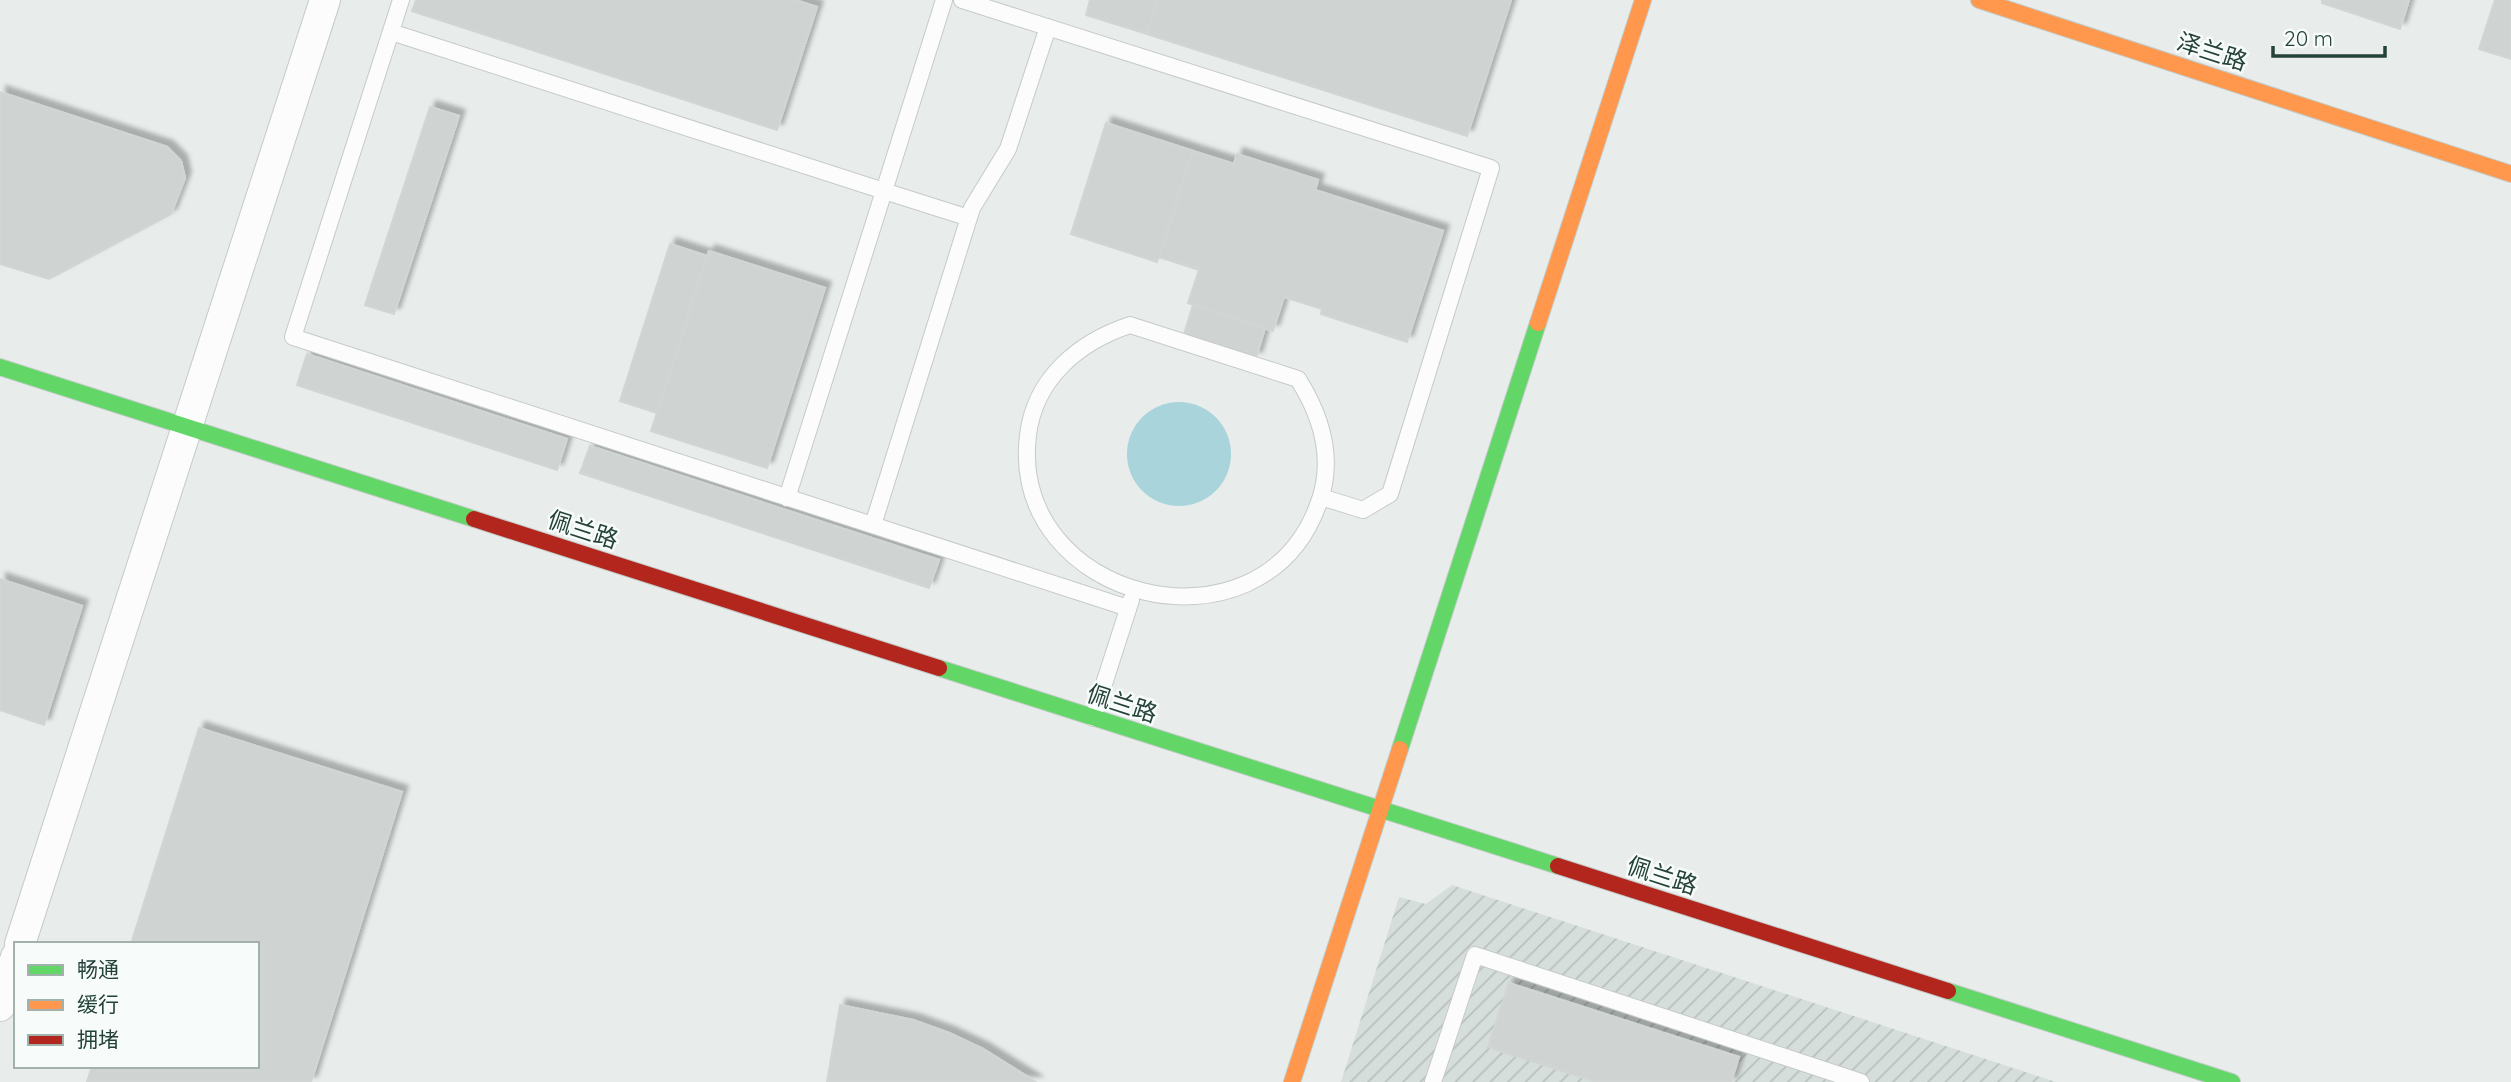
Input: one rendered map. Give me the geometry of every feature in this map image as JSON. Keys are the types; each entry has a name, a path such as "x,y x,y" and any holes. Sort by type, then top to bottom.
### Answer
{"street":[{"path":"21,942 325,0"},
{"path":"1292,1082 1643,0"},
{"name":"泽兰路","path":"1979,0 2511,174"},
{"name":"佩兰路","path":"0,367 2232,1082"},
{"path":"0,1006 14,963"}],"lane":[{"path":"401,0 293,337 1128,608"},
{"path":"787,498 944,0"},
{"path":"962,0 1491,168 1390,494 1363,510 1321,497"},
{"path":"873,526 969,219 1008,149 1048,27"},
{"path":"391,32 969,219"},
{"path":"1130,325 1298,379 1311,400 1323,435 1326,472 1312,521 1281,563 1237,590 1185,598 1160,595 1135,587 1097,573 1065,550 1048,529 1028,480 1029,426 1037,401 1065,360 1084,344 1130,325"},
{"path":"1093,718 1135,587"},
{"path":"1433,1082 1475,955 1861,1082"}],"shaded area":[{"path":"1452,885 2056,1082 1341,1082 1399,897 1426,904"}],"water":[{"path":"1179,402 1199,406 1216,417 1227,434 1231,454 1227,474 1216,491 1199,502 1179,506 1159,502 1142,491 1131,474 1127,454 1131,434 1142,417 1159,406"}],"building":[{"path":"416,0 795,0 817,7 777,130 412,11"},
{"path":"1090,0 1158,0 1147,34 1086,15"},
{"path":"1158,0 1511,0 1467,136 1147,34"},
{"path":"2322,0 2409,0 2400,29 2322,3"},
{"path":"2495,0 2511,0 2511,59 2479,49"},
{"path":"0,92 167,147 181,161 185,178 171,214 49,279 0,264"},
{"path":"430,107 459,116 394,314 365,305"},
{"path":"1106,123 1193,151 1157,262 1071,234"},
{"path":"1193,151 1234,164 1237,154 1318,180 1315,190 1443,231 1407,342 1321,314 1322,309 1284,297 1273,331 1188,303 1199,270 1159,257"},
{"path":"670,244 707,256 657,413 620,401"},
{"path":"709,251 825,288 767,468 651,431"},
{"path":"1193,305 1265,328 1256,358 1184,334"},
{"path":"307,354 567,439 557,470 297,385"},
{"path":"590,446 939,560 929,588 580,473"},
{"path":"0,579 82,606 44,725 0,710"},
{"path":"199,728 402,792 311,1082 87,1082 91,1068 259,1068 259,942 132,942"},
{"path":"1509,983 1739,1057 1731,1082 1596,1082 1488,1047"},
{"path":"840,1005 913,1020 949,1033 983,1049 1036,1082 827,1082"}],"traffic: fast":[{"path":"1400,749 1538,323"},
{"path":"0,367 474,519"},
{"path":"939,668 1558,866"},
{"path":"1948,991 2232,1082"}],"traffic: slow":[{"path":"1538,323 1643,0"},
{"path":"1979,0 2511,174"},
{"path":"1292,1082 1400,749"}],"traffic: jam":[{"path":"474,519 939,668"},
{"path":"1558,866 1948,991"}]}
